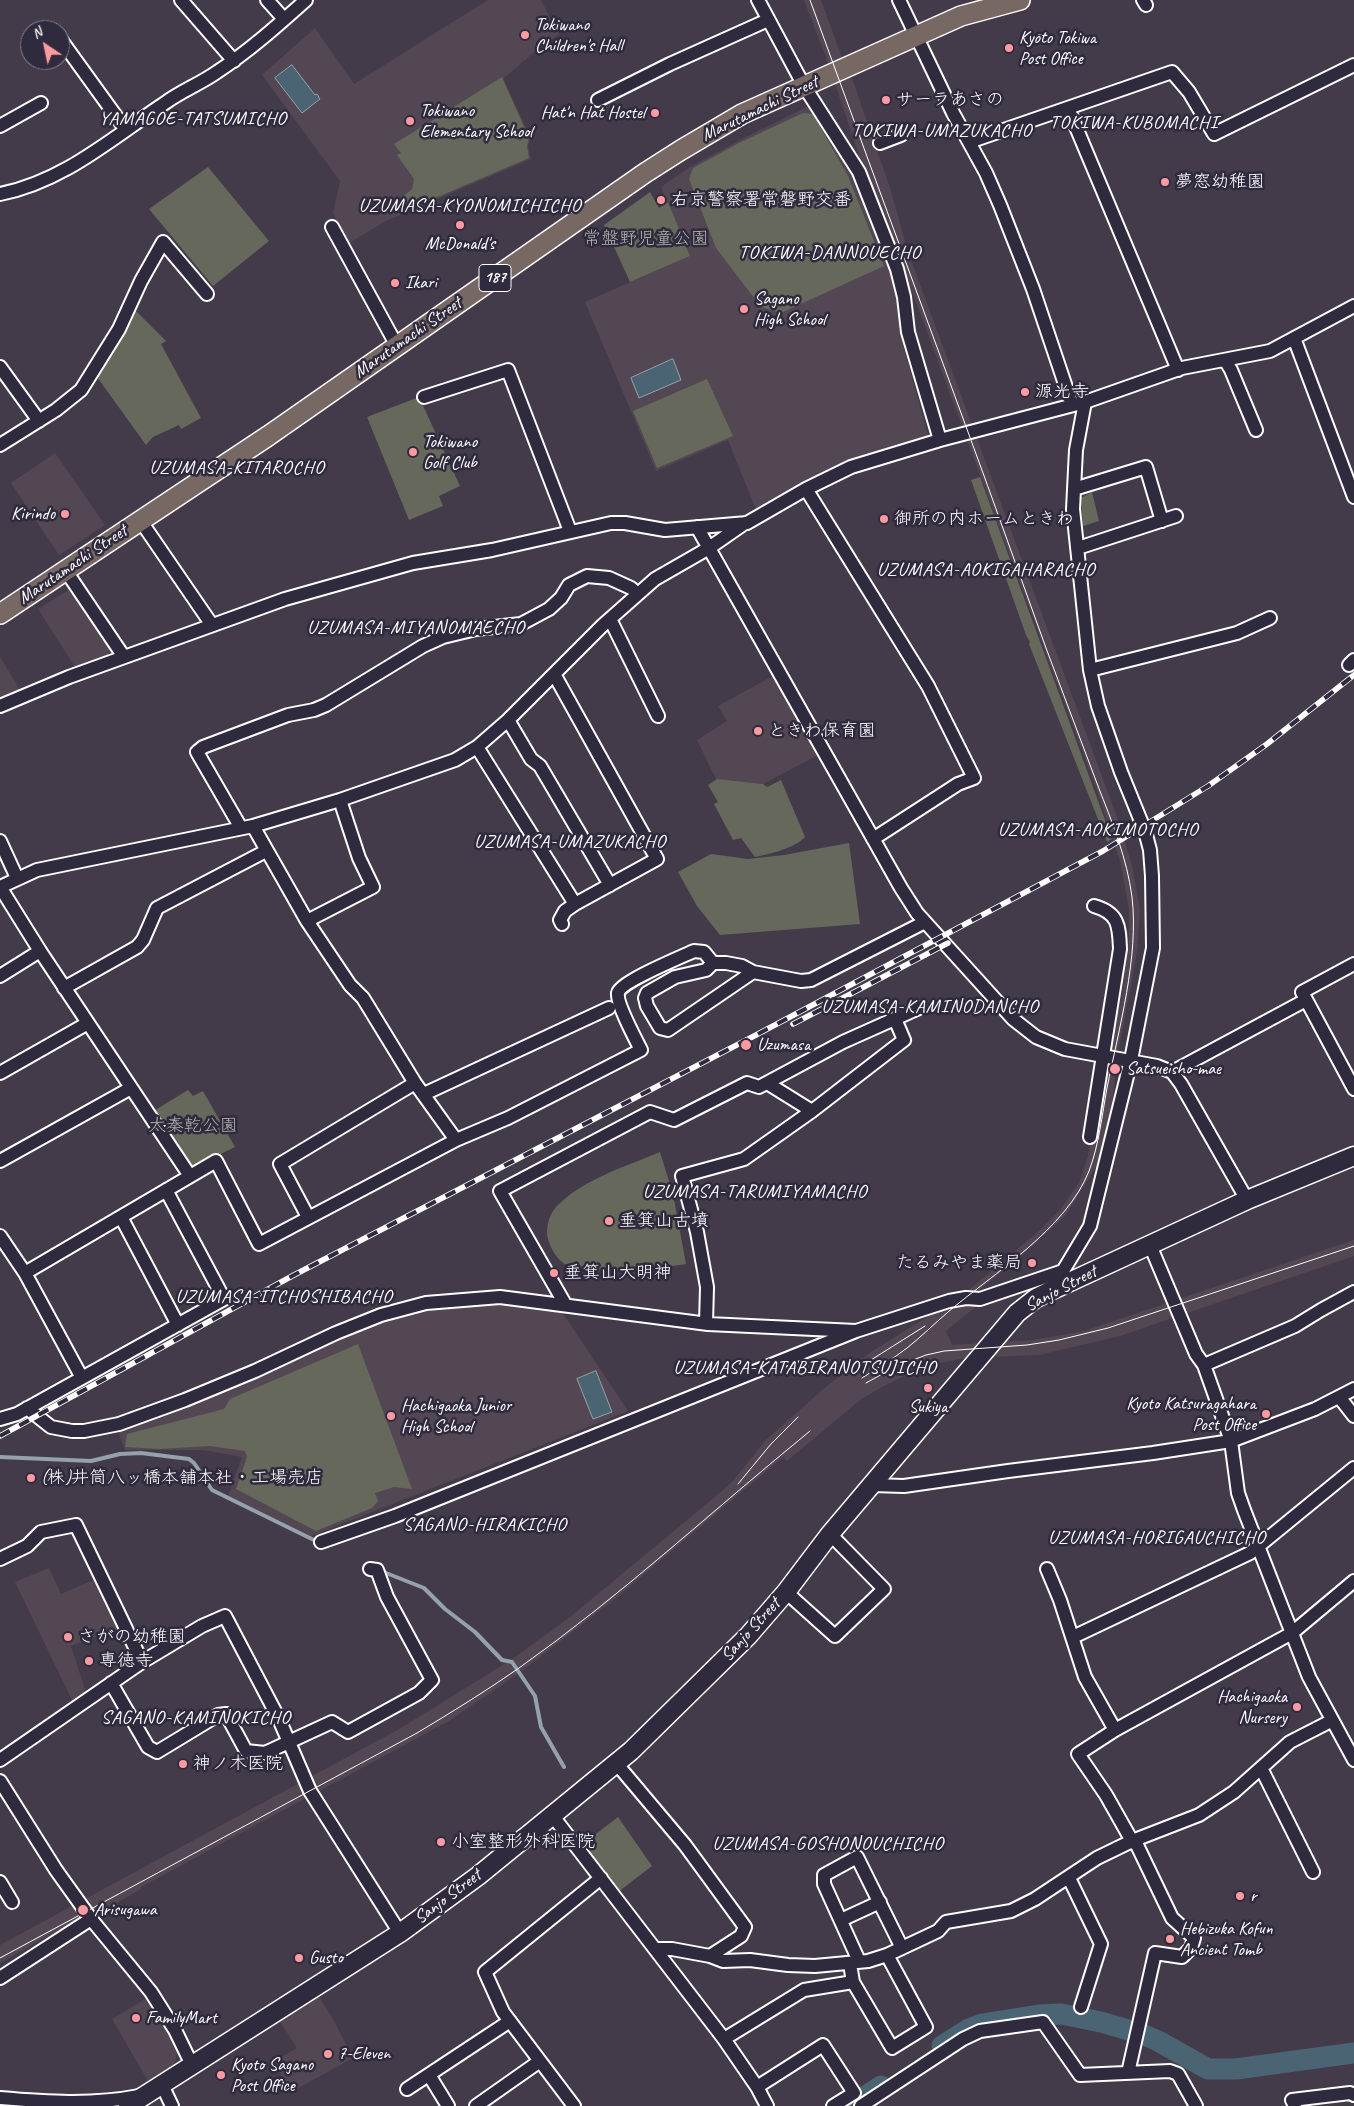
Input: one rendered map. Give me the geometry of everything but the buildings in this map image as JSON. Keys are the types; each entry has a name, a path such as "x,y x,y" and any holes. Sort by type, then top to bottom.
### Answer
{"main road":[{"name":"Marutamachi Street","path":"0,614 268,436 680,150 742,114 961,16 1020,0"},
{"name":"Sanjo Street","path":"128,2106 400,1933 478,1876 616,1763 738,1646 786,1592 830,1534 1017,1313 1054,1282 1150,1245 1247,1200 1354,1156"}],"street":[{"path":"181,0 234,61"},
{"path":"267,0 284,19"},
{"path":"0,194 24,190 56,176 166,101 196,86 234,61 306,0"},
{"path":"758,0 804,86 859,172 897,269 904,297 908,332 940,440"},
{"path":"899,0 953,113 986,173 1000,205 1033,290 1072,405"},
{"path":"598,100 670,64 768,20"},
{"path":"70,52 126,130"},
{"path":"969,142 1172,72 1190,92 1214,134 1354,65"},
{"path":"0,126 40,102"},
{"path":"1068,108 1178,370"},
{"path":"880,143 901,135"},
{"path":"332,227 397,346"},
{"path":"0,445 56,410 81,390 94,372 119,329 141,281 163,242 207,294"},
{"path":"190,1176 40,952 0,887 17,878 45,868 247,827 340,800 455,760 477,747 508,720 610,619 656,579 806,489 851,467 940,440 1085,402 1178,370 1270,351 1354,306"},
{"path":"1294,338 1354,497"},
{"path":"1225,360 1256,430"},
{"path":"0,367 39,421"},
{"path":"424,397 508,370 570,531"},
{"path":"321,1542 395,1516 856,1331 949,1301 966,1298 980,1299 1054,1282 1090,1226 1131,1060 1153,948 1150,850 1145,831 1121,772 1098,706 1090,670 1073,509 1076,450 1085,402"},
{"path":"1074,489 1146,468 1162,521"},
{"path":"806,489 928,686 974,778 958,784 873,839"},
{"path":"1078,548 1176,516"},
{"path":"140,520 212,624"},
{"path":"0,706 212,624 285,599 413,563 492,550 611,523 625,523 665,530 747,523"},
{"path":"697,527 901,888 926,922 1012,1019 1036,1036 1065,1049 1103,1057 1131,1060 1157,1066 1172,1072 1181,1084 1247,1200"},
{"path":"66,571 124,657"},
{"path":"456,1140 416,1082 363,998 350,985 307,921 266,851 247,827 198,752 203,747 288,715 314,710 326,705 423,646 443,637 476,629 521,624 549,609 561,598 569,585 587,576 609,578 632,588 638,594"},
{"path":"1090,670 1237,633 1270,618"},
{"path":"610,619 658,716"},
{"path":"554,674 657,858 575,904 565,911 560,920 562,924"},
{"path":"508,720 531,759 540,766 610,885"},
{"path":"477,747 575,904"},
{"path":"307,921 373,887 360,858 340,800"},
{"path":"0,841 17,878"},
{"path":"64,988 137,947 143,940 157,908 266,851"},
{"path":"1090,1137 1120,949 1118,924 1106,909 1094,906"},
{"path":"752,972 674,1027 664,1030 660,1028 647,1006 645,998 647,993 675,978 706,970 713,964 726,963 742,966 752,972 801,981 811,980 926,922"},
{"path":"25,1273 216,1161 258,1244 456,1140 508,1118 641,1050 626,1020 618,997 620,989 630,982 694,951 704,952 713,964"},
{"path":"0,976 40,952"},
{"path":"1354,964 1302,992 1354,1089"},
{"path":"1172,1072 1306,1000"},
{"path":"424,1094 609,1008"},
{"path":"565,1304 500,1191 650,1112 674,1120 747,1083 759,1088 843,1042 919,1008"},
{"path":"706,1324 707,1287 697,1232 682,1176 744,1159 812,1111 904,1040 895,1018"},
{"path":"0,1073 88,1023"},
{"path":"308,1217 280,1164 416,1082"},
{"path":"767,1083 812,1111"},
{"path":"0,1160 131,1088"},
{"path":"0,1419 27,1408 224,1299 166,1190"},
{"path":"121,1217 178,1324"},
{"path":"0,1236 25,1273 82,1378"},
{"path":"1150,1245 1196,1354 1204,1365 1231,1441 1238,1493 1292,1633 1310,1677 1354,1760"},
{"path":"1204,1365 1295,1326 1354,1292"},
{"path":"27,1408 51,1427 84,1431 106,1427 136,1419 185,1400 255,1371 327,1336 381,1315 426,1303 500,1297 565,1304 706,1324 856,1331"},
{"path":"872,1485 904,1486 1231,1441 1340,1398 1354,1389"},
{"path":"1340,1398 1354,1416"},
{"path":"1072,1637 1250,1553 1354,1468"},
{"path":"0,1559 27,1546 41,1532 76,1525 142,1662"},
{"path":"786,1592 835,1636 884,1589 830,1534"},
{"path":"112,1683 148,1747 157,1752 218,1715 226,1714 246,1751 265,1753 332,1722 348,1732 419,1693 432,1680 387,1596 377,1570 370,1569"},
{"path":"1047,1569 1060,1600 1085,1677 1115,1730"},
{"path":"1128,2072 1155,1953 1182,1957 1191,1948 1194,1938 1172,1918 1137,1845 1132,1841 1106,1795 1078,1754 1115,1730 1292,1633 1354,1581"},
{"path":"0,1760 142,1662 202,1626 225,1616 279,1719 307,1786 322,1813 400,1933"},
{"path":"655,1949 672,1948 710,1956 722,1961 750,1960 788,1966 868,1961 887,1956 938,1931 946,1922 1011,1911 1035,1899 1097,1858 1132,1841 1198,1815 1234,1792 1290,1742 1332,1721"},
{"path":"616,1763 685,1845 745,1928 740,1936 710,1956"},
{"path":"1261,1768 1313,1872"},
{"path":"0,1781 56,1870 91,1919 151,1992 171,2024 192,2065"},
{"path":"552,1815 724,2039 757,2087 767,2106"},
{"path":"887,1956 926,2027 892,2048 853,1982 855,1962 841,1920 824,1884 824,1874 857,1858 902,1948"},
{"path":"569,2105 504,2012 485,1972 601,1878"},
{"path":"1069,1878 1101,1944 1081,2007"},
{"path":"0,1882 12,1902"},
{"path":"841,1920 880,1902"},
{"path":"0,1978 91,1919"},
{"path":"724,2039 804,1990 853,1982"},
{"path":"407,2089 510,2021"},
{"path":"862,2106 963,2039 980,2032 1043,2022 1080,2075 1170,2071 1178,2074 1196,2106"},
{"path":"757,2087 823,2045 854,2093 833,2106"},
{"path":"476,2106 540,2061"},
{"path":"429,2075 448,2106"},
{"path":"0,2098 45,2102 116,2100 155,2090 172,2106"},
{"path":"1295,2106 1292,2100 1350,2093 1354,2095"}],"shaded area":[{"name":"Tokiwano Elementary School","path":"488,0 541,0 559,35 546,42 503,79 531,138 528,146 531,159 386,221 349,243 333,213 340,181 262,75 315,28 354,84"},
{"path":"804,0 821,0 839,50 854,84 890,188 908,252 1117,817 1132,865 1140,909 1137,952 1116,1064 1112,1110 1099,1162 1065,1216 1021,1256 963,1303 966,1306 979,1304 946,1331 952,1345 1033,1340 1084,1331 1354,1240 1354,1256 1120,1336 1039,1355 965,1358 914,1371 860,1400 787,1461 783,1457 616,1598 522,1671 511,1660 570,1617 716,1496 732,1482 767,1439 828,1385 871,1352 927,1317 952,1304 1039,1231 1060,1210 1079,1183 1088,1156 1097,1105 1122,996 1129,939 1129,911 1121,864 1096,788 896,248 864,170 826,57"},
{"name":"Sagano High School","path":"809,106 814,108 854,173 890,265 897,290 904,349 928,435 924,439 830,470 757,512 728,440 656,471 585,302 690,256 661,187 690,167"},
{"name":"Kirindo","path":"55,453 105,525 59,555 11,483"},
{"path":"74,587 112,645 108,655 75,667 38,609"},
{"path":"0,657 22,693 0,702"},
{"name":"ときわ保育園","path":"773,676 818,755 763,784 716,779 697,740 727,721 718,706"},
{"name":"Hachigaoka Junior High School","path":"491,1303 560,1309 628,1411 311,1536 228,1496 242,1457 203,1450 125,1450 118,1431 155,1420 259,1376 312,1347 401,1316 439,1307"},
{"name":"さがの幼稚園","path":"49,1568 61,1594 96,1579 120,1628 71,1646 86,1693 72,1700 15,1582"},
{"path":"506,1663 511,1664 519,1673 449,1721 141,1887 141,1889 93,1917 89,1913 0,1963 0,1945 401,1728"},
{"path":"318,1995 353,2058 291,2092 273,2062 297,2048 279,2020"},
{"path":"147,1998 162,2021 177,2054 174,2065 148,2081 112,2019"}],"green space":[{"path":"502,77 529,138 527,146 529,158 400,213 394,204 412,189 414,179 397,155 401,153 394,144"},
{"path":"803,113 813,114 848,176 884,266 781,313 761,307 716,248 689,179 693,168 739,143"},
{"path":"208,167 269,241 213,286 149,209"},
{"name":"常盤野児童公園","path":"650,192 659,208 668,202 690,256 630,282 604,225"},
{"path":"135,310 166,341 161,344 201,418 181,429 179,425 153,437 146,445 97,377"},
{"path":"707,379 733,436 657,468 633,411"},
{"name":"Tokiwano Golf Club","path":"419,397 460,486 439,496 443,506 409,520 367,417"},
{"path":"980,477 1112,839 1107,842 1029,644 1030,642 971,480"},
{"path":"1092,492 1099,521 1083,526 1081,498"},
{"path":"717,779 763,784 767,787 781,780 805,837 789,847 755,857 741,838 733,840 714,804 718,802 708,785"},
{"path":"849,843 860,924 720,935 697,906 678,872 711,854 748,859 784,855"},
{"name":"太秦乾公園","path":"188,1090 193,1096 203,1091 235,1147 190,1169 152,1112"},
{"path":"660,1152 673,1194 686,1264 644,1269 590,1270 577,1269 561,1261 553,1251 547,1235 548,1222 556,1207 567,1197 592,1181"},
{"path":"358,1344 412,1489 394,1487 375,1493 378,1501 372,1508 316,1531 236,1489 247,1457 245,1451 210,1446 160,1449 125,1447 127,1434 224,1409 230,1399"},
{"path":"618,1817 652,1866 618,1892 583,1844"}],"water":[{"path":"292,65 320,99 302,113 275,78"},
{"path":"673,359 681,380 639,398 631,378"},
{"path":"596,1371 612,1412 593,1419 577,1379"}],"waterway":[{"path":"0,1457 91,1461 120,1454 141,1453 189,1459 194,1463 212,1490 318,1542"},
{"path":"381,1571 424,1588 445,1609 475,1632 502,1660 512,1662 535,1696 541,1727 564,1767"},
{"path":"942,2046 969,2029 982,2024 1039,2015 1061,2014 1101,2022 1142,2034 1208,2069 1236,2069 1354,2053"},
{"path":"850,2106 881,2086"}],"tram line":[{"path":"810,0 1046,648 1114,827 1130,883 1133,920 1133,944 1127,992 1098,1140 1089,1171 1078,1192 1064,1212 1027,1249 948,1312 907,1348 862,1378"},
{"path":"866,1383 895,1367 926,1355 944,1351 1027,1345 1059,1340 1108,1328 1354,1246"},
{"path":"855,1370 925,1326"},
{"path":"738,1484 771,1444 798,1417"},
{"path":"0,1958 417,1733 481,1693 519,1668 594,1612 810,1431"}],"railway":[{"path":"0,1436 294,1275 756,1035 1103,851 1208,786 1267,744 1354,675"},
{"path":"793,1024 948,943"}],"place":[{"name":"Tokiwano Children's Hall","path":"525,35"},
{"name":"Kyōto Tokiwa Post Office","path":"1009,48"},
{"name":"サーラあさの","path":"886,100"},
{"name":"Hat'n Hat Hostel","path":"655,113"},
{"name":"Tokiwano Elementary School","path":"410,121"},
{"name":"夢窓幼稚園","path":"1165,182"},
{"name":"右京警察署常磐野交番","path":"661,200"},
{"name":"McDonald's","path":"460,225"},
{"name":"Ikari","path":"395,283"},
{"name":"Sagano High School","path":"744,309"},
{"name":"源光寺","path":"1025,392"},
{"name":"Tokiwano Golf Club","path":"413,452"},
{"name":"Kirindo","path":"65,514"},
{"name":"御所の内ホームときわ","path":"884,519"},
{"name":"ときわ保育園","path":"758,731"},
{"name":"Uzumasa","path":"746,1045"},
{"name":"Satsueisho-mae","path":"1115,1069"},
{"name":"垂箕山古墳","path":"609,1221"},
{"name":"たるみやま薬局","path":"1032,1263"},
{"name":"垂箕山大明神","path":"554,1273"},
{"name":"Sukiya","path":"928,1388"},
{"name":"Kyoto Katsuragahara Post Office","path":"1266,1414"},
{"name":"Hachigaoka Junior High School","path":"391,1416"},
{"name":"(株)井筒八ッ橋本舗本社・工場売店","path":"31,1478"},
{"name":"さがの幼稚園","path":"68,1637"},
{"name":"専徳寺","path":"89,1661"},
{"name":"Hachigaoka Nursery","path":"1297,1707"},
{"name":"神ノ木医院","path":"183,1764"},
{"name":"小室整形外科医院","path":"441,1842"},
{"name":"r","path":"1240,1896"},
{"name":"Arisugawa","path":"83,1910"},
{"name":"Hebizuka Kofun Ancient Tomb","path":"1170,1939"},
{"name":"Gusto","path":"299,1958"},
{"name":"FamilyMart","path":"136,2018"},
{"name":"7-Eleven","path":"328,2054"},
{"name":"Kyoto Sagano Post Office","path":"221,2075"}],"district":[{"name":"YAMAGOE-TATSUMICHO","path":"193,119"},
{"name":"TOKIWA-KUBOMACHI","path":"1134,123"},
{"name":"TOKIWA-UMAZUKACHO","path":"942,131"},
{"name":"UZUMASA-KYONOMICHICHO","path":"470,206"},
{"name":"TOKIWA-DANNOUECHO","path":"830,253"},
{"name":"UZUMASA-KITAROCHO","path":"237,468"},
{"name":"UZUMASA-AOKIGAHARACHO","path":"986,570"},
{"name":"UZUMASA-MIYANOMAECHO","path":"416,628"},
{"name":"UZUMASA-AOKIMOTOCHO","path":"1098,830"},
{"name":"UZUMASA-UMAZUKACHO","path":"570,842"},
{"name":"UZUMASA-KAMINODANCHO","path":"930,1007"},
{"name":"UZUMASA-TARUMIYAMACHO","path":"755,1192"},
{"name":"UZUMASA-ITCHOSHIBACHO","path":"284,1297"},
{"name":"UZUMASA-KATABIRANOTSUJICHO","path":"805,1368"},
{"name":"SAGANO-HIRAKICHO","path":"485,1525"},
{"name":"UZUMASA-HORIGAUCHICHO","path":"1157,1538"},
{"name":"SAGANO-KAMINOKICHO","path":"196,1718"},
{"name":"UZUMASA-GOSHONOUCHICHO","path":"828,1844"}]}
